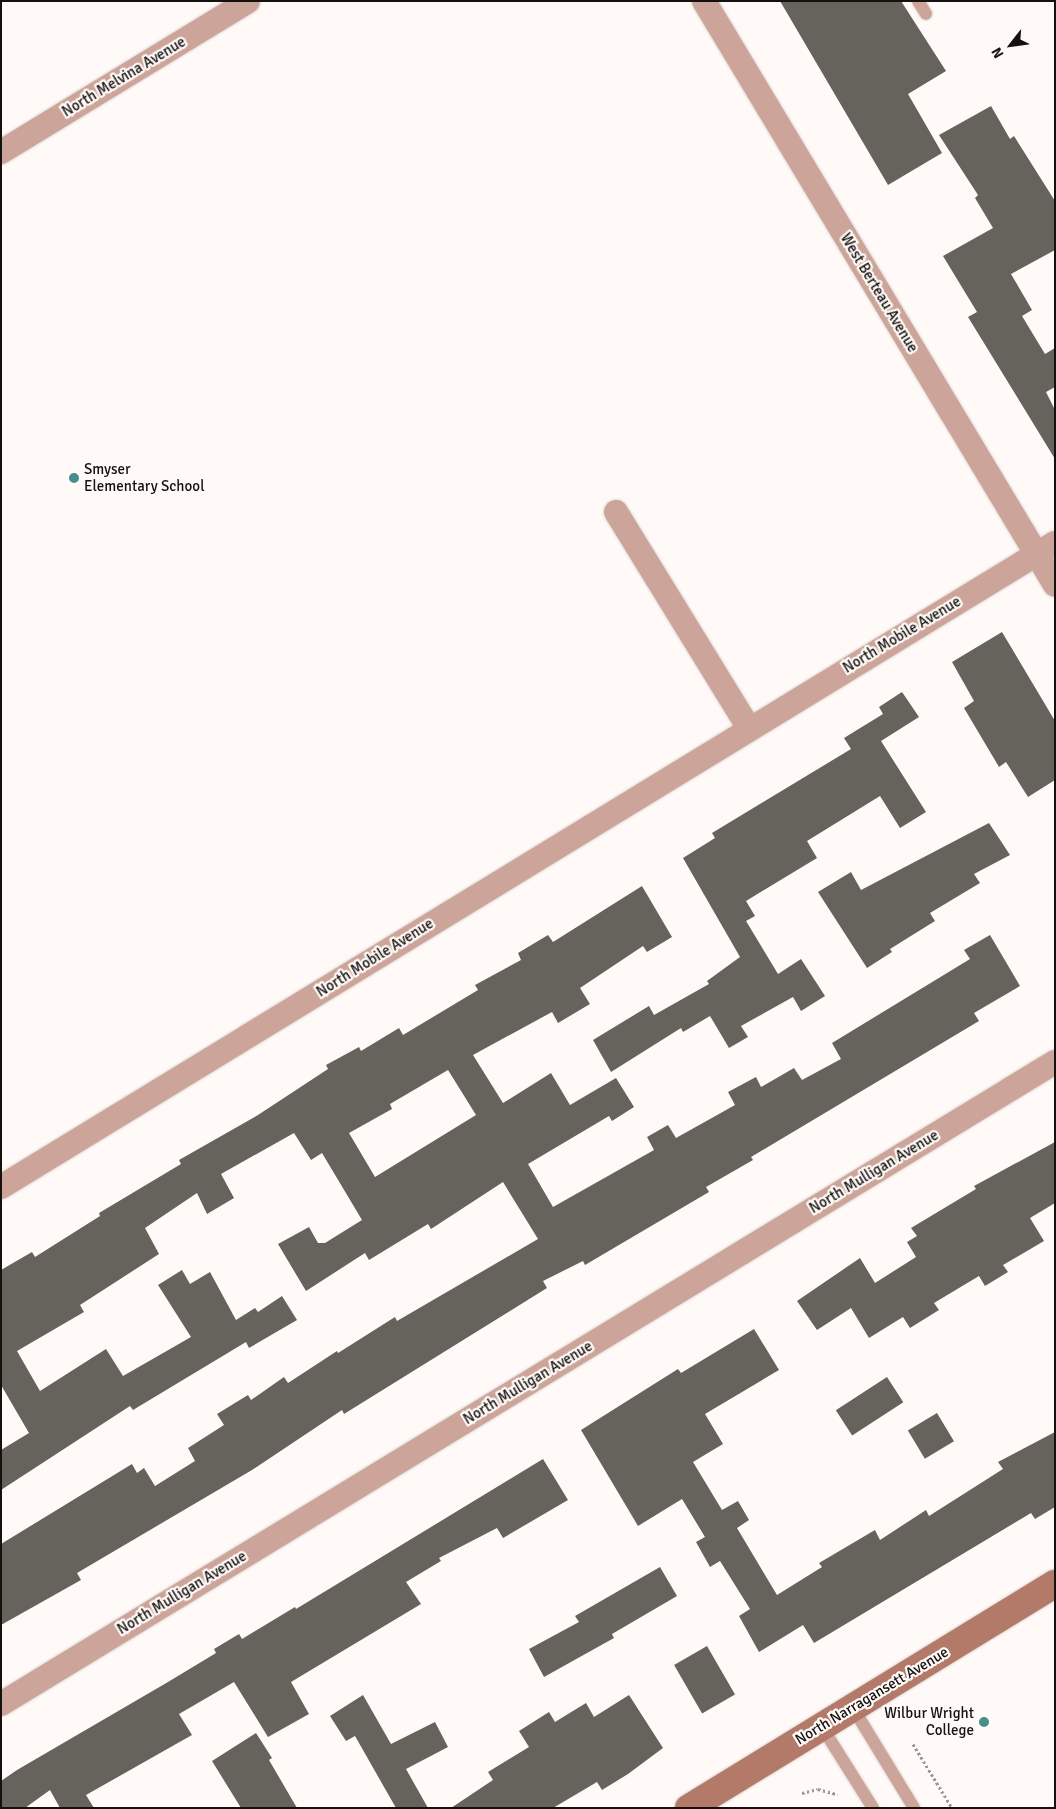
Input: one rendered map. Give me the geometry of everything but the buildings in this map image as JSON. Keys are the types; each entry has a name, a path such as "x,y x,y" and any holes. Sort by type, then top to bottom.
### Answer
{"main road":[{"name":"North Narragansett Avenue","path":"689,1808 1055,1584"}],"street":[{"name":"North Melvina Avenue","path":"1,152 248,1"},
{"name":"West Berteau Avenue","path":"704,1 1045,548 1055,584"},
{"path":"616,512 749,728"},
{"name":"North Mobile Avenue","path":"1,1187 1045,548"},
{"name":"North Mulligan Avenue","path":"1,1704 1055,1062"}],"lane":[{"path":"918,1 926,14"},
{"path":"853,1708 914,1808"},
{"path":"822,1727 873,1808"}],"path":[{"path":"913,1744 952,1808"},
{"path":"802,1793 818,1789 835,1792"}],"place":[{"name":"Smyser Elementary School","path":"74,478"},
{"name":"Wilbur Wright College","path":"984,1722"}]}
